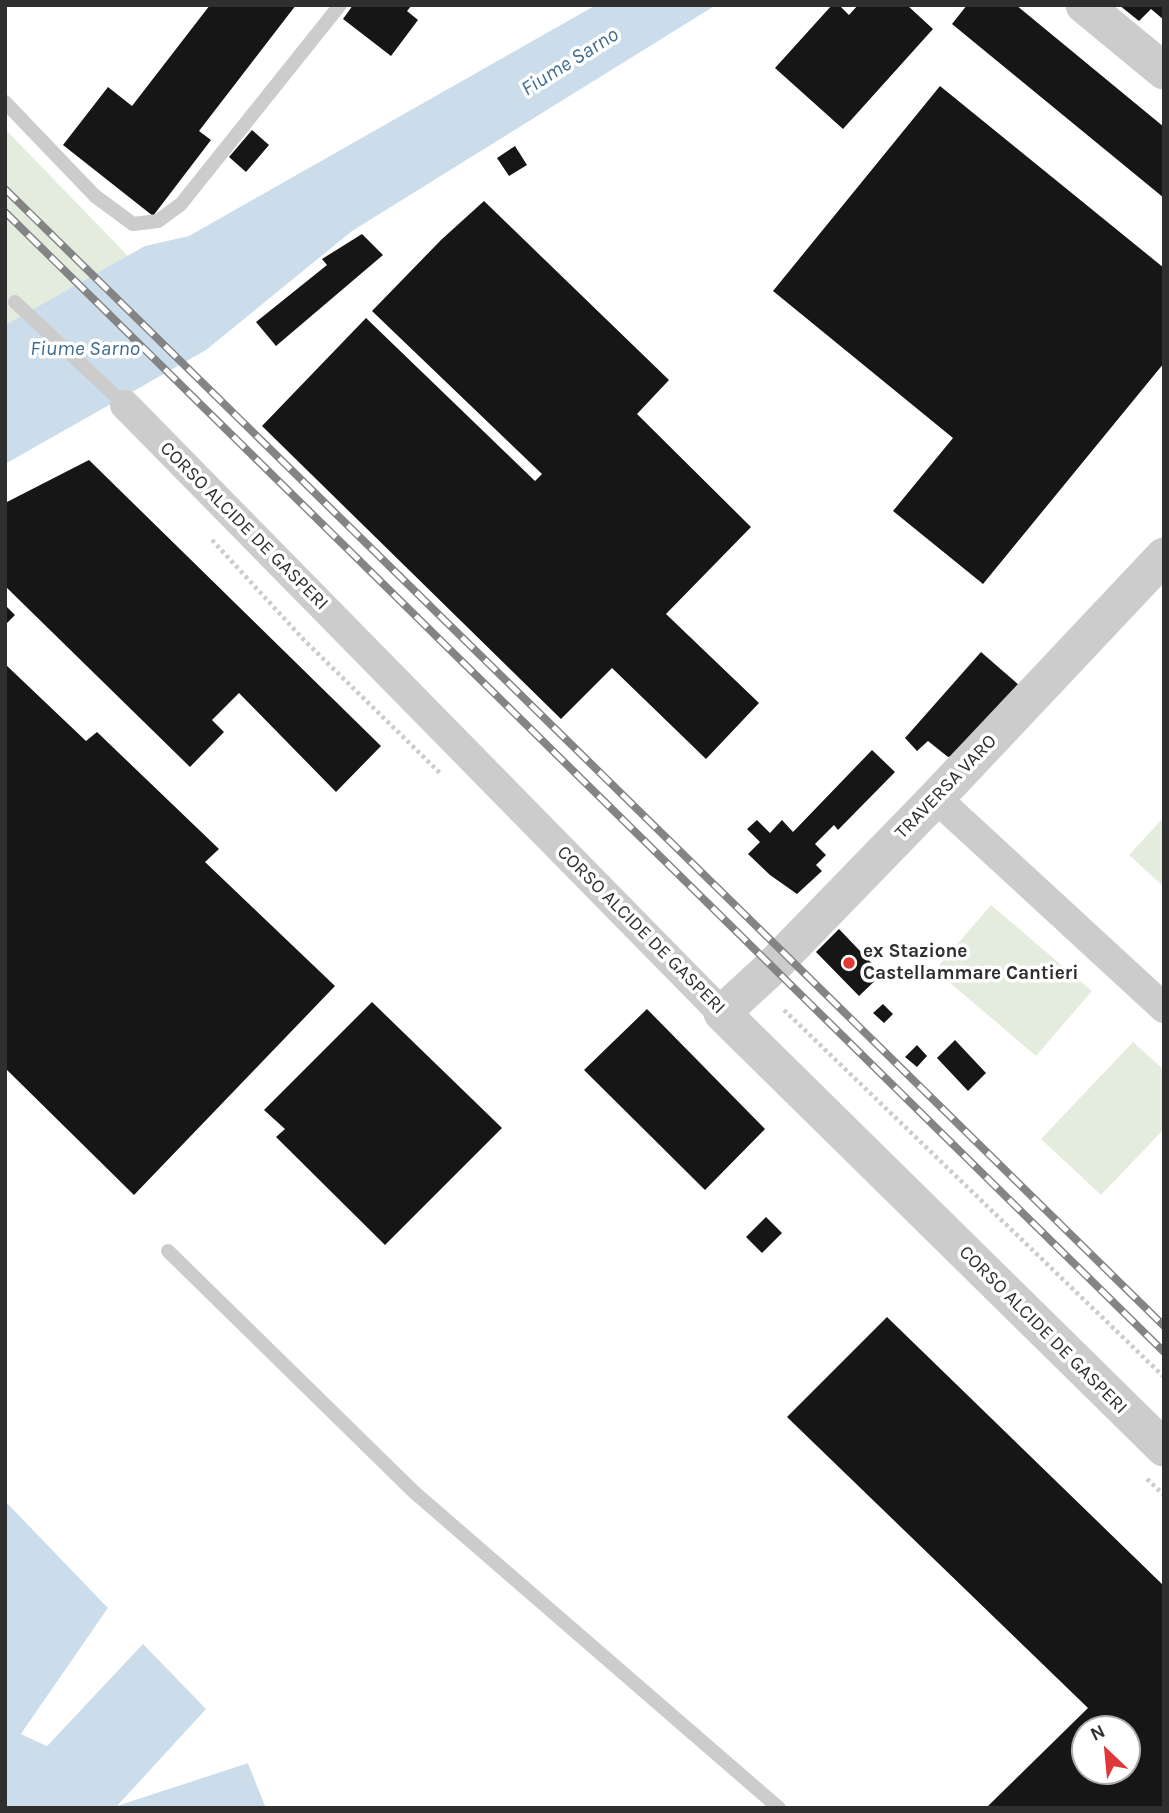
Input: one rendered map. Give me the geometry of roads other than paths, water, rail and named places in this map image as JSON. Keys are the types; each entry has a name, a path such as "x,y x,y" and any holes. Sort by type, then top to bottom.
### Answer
{"street":[{"path":"1084,5 1164,71"},
{"name":"CORSO ALCIDE DE GASPERI","path":"125,405 722,1013 1164,1448"},
{"name":"TRAVERSA VARO","path":"722,1013 772,967 936,798 1164,556"},
{"path":"936,798 1164,1008"}],"lane":[{"path":"5,102 95,196 133,224 158,221 181,204 340,5"},
{"path":"15,302 125,405"},
{"path":"168,1251 414,1492 779,1808"}],"water":[{"name":"Fiume Sarno","path":"596,5 716,5 352,231 206,350 5,464 5,325 145,246 189,236"},
{"path":"5,1501 108,1608 21,1734 47,1746 143,1644 206,1709 118,1805 248,1763 266,1808 5,1808"}],"railway":[{"path":"5,189 1164,1326"},
{"path":"5,212 1164,1352"}],"place":[{"name":"ex Stazione Castellammare Cantieri","path":"849,963"}]}
